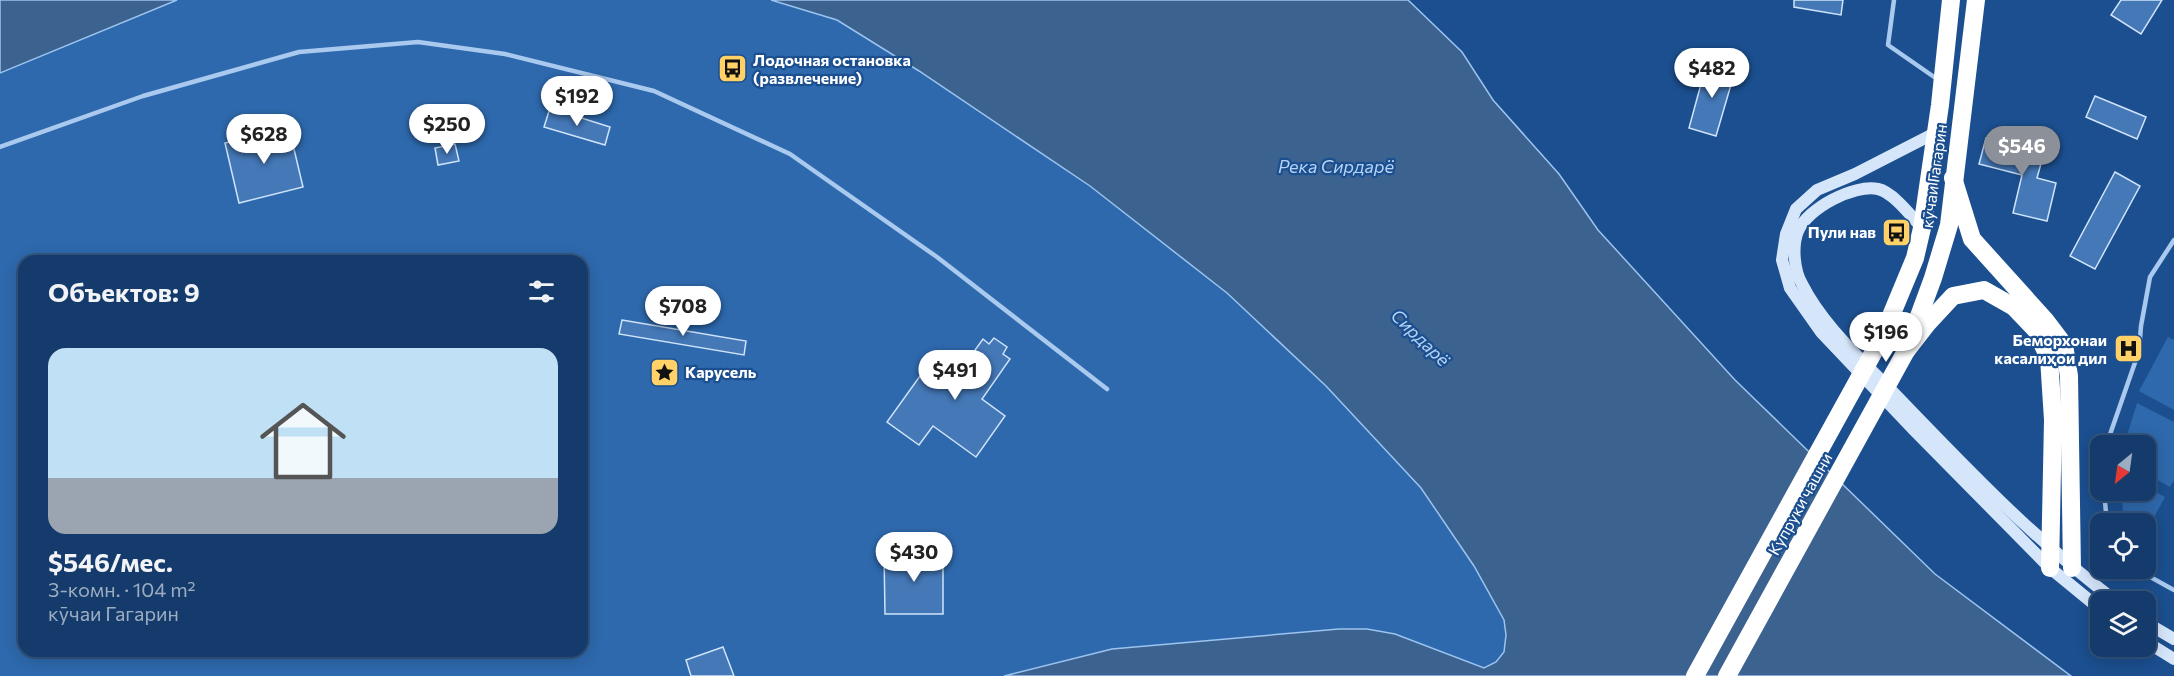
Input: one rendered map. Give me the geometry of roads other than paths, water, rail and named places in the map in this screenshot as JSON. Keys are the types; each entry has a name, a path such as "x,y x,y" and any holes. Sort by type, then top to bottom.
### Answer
{"highway":[{"name":"кӯчаи Гагарин","path":"1695,676 1883,335 1916,258 1940,105 1951,0"},
{"name":"кӯчаи Гагарин","path":"1906,351 1933,278 1949,225 1976,0"},
{"path":"1953,178 1972,239 2045,320 2064,345 2069,376 2072,568"},
{"path":"1906,351 1953,296 1984,290 2014,307 2036,330 2049,358 2053,420 2050,568"},
{"name":"Купруки чашни","path":"1727,676 1906,351"}],"main road":[{"path":"1935,133 1855,174 1817,190 1796,209 1786,234 1782,260 1790,288 1821,332 2050,568 2090,601"},
{"path":"1922,228 1900,204 1879,189 1854,190 1813,212 1798,232 1795,261 1801,283 1827,323 1978,481 2072,568 2102,591"},
{"path":"2156,628 2174,639"},
{"path":"2156,648 2174,659"}],"lane":[{"path":"1894,0 1888,45 1941,82"},
{"path":"0,147 143,96 299,52 418,42 505,54 654,91 790,154 937,257 1107,389"},
{"path":"2110,435 2139,351 2150,277 2174,240"},
{"path":"2154,579 2174,590"}],"water":[{"path":"0,0 177,0 0,73"},
{"name":"Река Сирдарё","path":"771,0 1408,0 1462,52 1493,100 1559,174 1598,230 1735,380 1935,574 2071,676 1004,676 1112,649 1339,629 1367,629 1395,634 1484,668 1496,662 1504,652 1506,635 1504,620 1474,566 1421,488 1326,386 1227,293 1090,186 919,71 837,20"}],"place":[{"name":"Лодочная остановка (развлечение)","path":"732,69"},
{"name":"Пули нав","path":"1897,232"},
{"name":"Беморхонаи касалиҳои дил","path":"2128,349"},
{"name":"Карусель","path":"664,372"}],"water label":[{"name":"Сирдарё","path":"1420,338"}]}
